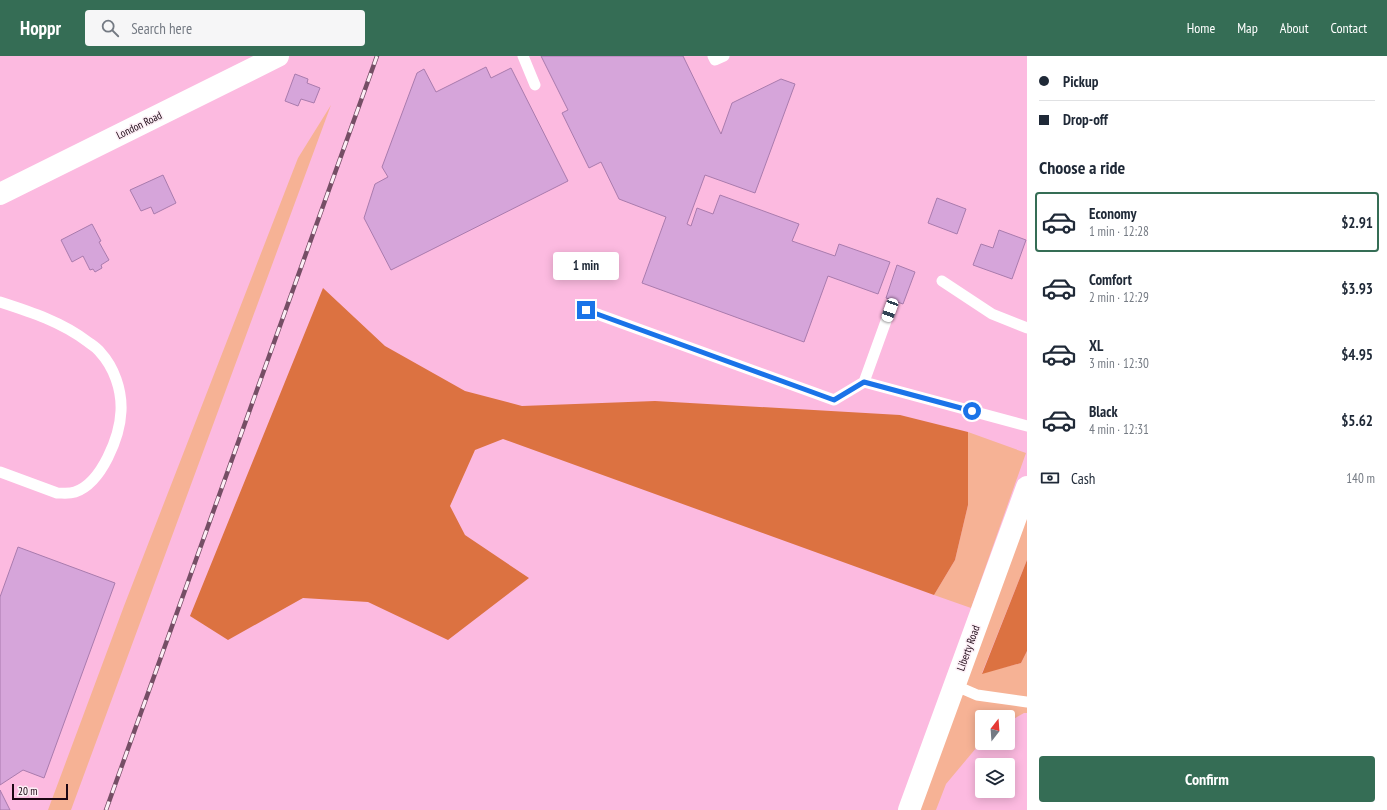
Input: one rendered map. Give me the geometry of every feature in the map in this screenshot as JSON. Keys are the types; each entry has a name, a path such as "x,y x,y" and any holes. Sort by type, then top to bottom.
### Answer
{"street":[{"name":"London Road","path":"0,194 278,56"},
{"name":"Liberty Road","path":"909,810 1027,487"}],"lane":[{"path":"523,56 536,85"},
{"path":"713,56 715,60 724,56"},
{"path":"942,281 992,314 1027,328"},
{"path":"0,302 41,316 76,333 100,351 112,368 120,389 122,410 119,431 100,470 89,484 76,492 57,493 0,472"},
{"path":"586,310 834,400 864,382 890,310"},
{"path":"864,382 1027,426"},
{"path":"954,685 977,695 1027,702"}],"shaded area":[{"path":"331,105 71,810 48,810 124,606 298,158"},
{"path":"323,288 385,346 465,391 522,406 655,401 900,415 968,432 968,505 955,560 934,595 503,439 475,450 450,506 465,535 529,578 448,640 368,602 303,598 228,640 190,616"},
{"path":"968,432 1026,453 971,608 934,595 955,560 968,505"},
{"path":"1027,517 1027,560 982,673 1021,663 1027,651 1027,713 1015,718 1015,710 975,710 975,749 946,784 936,810 919,810"},
{"path":"1027,560 1027,651 1021,663 982,674"}],"building":[{"path":"541,56 683,56 721,134 732,103 781,79 795,84 755,193 705,175 687,224 691,226 697,208 713,214 720,195 799,224 792,241 835,256 839,244 890,262 878,294 828,276 804,342 642,283 666,217 619,199 601,162 589,168 562,113 568,110"},
{"path":"486,67 491,78 511,68 568,181 391,270 364,218 375,184 388,177 382,167 417,73 424,69 436,92"},
{"path":"295,74 308,79 307,83 320,88 314,103 301,99 298,106 285,101"},
{"path":"163,175 176,203 154,214 151,207 141,211 130,190"},
{"path":"937,198 966,209 957,234 928,223"},
{"path":"92,224 101,241 99,242 109,260 101,265 102,268 95,272 93,269 90,270 83,256 72,262 61,240"},
{"path":"999,230 1026,240 1012,279 973,265 981,244 993,248"},
{"path":"897,265 915,272 903,304 886,298"},
{"path":"18,547 115,583 44,778 23,770 0,785 0,597"},
{"path":"0,790 10,810 0,810"}],"railway":[{"path":"106,810 377,56"}],"route":[{"path":"586,310 834,400 864,382 972,411"}]}
